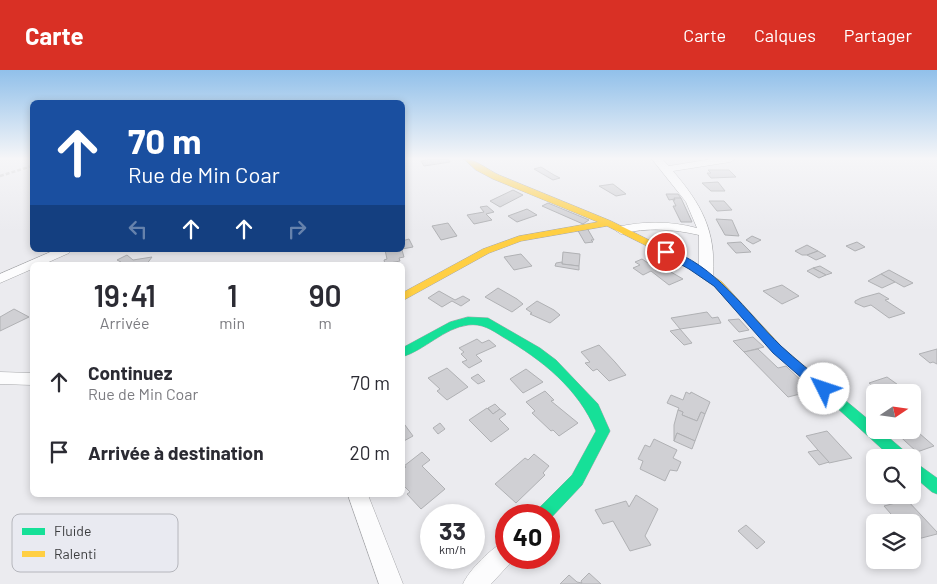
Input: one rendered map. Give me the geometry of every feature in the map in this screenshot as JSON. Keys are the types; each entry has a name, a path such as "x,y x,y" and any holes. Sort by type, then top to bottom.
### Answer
{"street":[{"path":"511,183 608,223 684,261 706,275 724,290 778,350 893,449"},
{"path":"676,183 699,216 704,233 706,275"},
{"path":"405,296 486,251 519,239 608,223"},
{"path":"622,230 644,225 704,233"},
{"path":"38,262 61,252"},
{"path":"0,279 30,266"},
{"path":"405,350 454,325 468,321 484,321 544,357 593,408 603,431 577,480 554,504"},
{"path":"0,378 30,379"},
{"path":"921,474 937,487"},
{"path":"359,497 391,584"},
{"path":"475,584 495,563"}],"building":[{"path":"702,183 719,183 725,191 711,191"},
{"path":"613,184 626,194 616,196 599,186"},
{"path":"513,190 523,195 500,207 490,201"},
{"path":"666,194 678,194 681,198 669,200"},
{"path":"674,198 681,198 692,222 681,222 673,206 676,206"},
{"path":"709,201 724,201 732,210 717,211"},
{"path":"548,203 589,220 583,224 542,206"},
{"path":"487,206 494,212 486,214 492,220 474,224 467,215 484,212 480,207"},
{"path":"527,209 537,215 517,222 508,216"},
{"path":"716,219 732,220 739,236 725,235"},
{"path":"448,223 457,236 441,240 432,226"},
{"path":"587,228 594,240 591,240 593,242 585,243 577,229"},
{"path":"752,236 761,240 753,244 746,240"},
{"path":"409,239 413,247 405,248 405,240"},
{"path":"741,242 751,252 736,253 727,243"},
{"path":"857,242 865,247 855,251 846,246"},
{"path":"807,245 818,251 802,255 795,251"},
{"path":"818,251 826,256 816,260 807,255"},
{"path":"385,252 403,252 404,257 399,258 400,261 395,262 384,262 384,260 387,259"},
{"path":"563,252 580,254 579,266 562,264"},
{"path":"521,254 532,266 514,270 504,257"},
{"path":"127,255 133,260 152,257 148,262 121,262 117,260"},
{"path":"642,259 648,263 657,259 668,266 664,268 683,279 669,285 651,271 643,275 633,268 640,265 635,262"},
{"path":"562,262 562,264 579,266 579,270 555,266 556,263"},
{"path":"820,266 832,273 826,275 813,268"},
{"path":"813,268 826,275 819,278 807,271"},
{"path":"889,270 913,283 904,287 881,274"},
{"path":"881,274 895,282 882,288 868,281"},
{"path":"782,285 799,296 782,304 763,291"},
{"path":"498,288 523,304 512,312 485,297"},
{"path":"439,291 455,300 463,296 470,300 461,306 452,301 442,307 428,298"},
{"path":"879,293 889,299 885,300 905,313 889,318 871,305 864,307 855,303 855,301 861,298"},
{"path":"537,301 560,315 550,323 530,314 532,313 526,309"},
{"path":"14,309 29,317 0,331 0,317"},
{"path":"707,312 712,318 718,317 721,323 680,329 671,318"},
{"path":"739,319 749,330 739,332 728,320"},
{"path":"680,329 692,343 684,345 670,331"},
{"path":"753,337 764,347 744,352 733,341"},
{"path":"477,339 482,343 489,340 496,346 476,355 482,361 469,368 462,362 467,360 461,354 464,352 459,348"},
{"path":"599,345 626,375 609,381 597,369 593,371 585,363 590,362 581,352"},
{"path":"758,349 778,368 786,366 812,391 788,397 744,352"},
{"path":"937,349 937,364 930,363 919,354"},
{"path":"447,368 468,387 447,400 437,391 440,389 428,378"},
{"path":"526,369 543,382 523,393 510,379"},
{"path":"478,374 485,381 478,384 471,378"},
{"path":"887,377 897,384 870,384 869,383"},
{"path":"545,391 554,400 551,401 578,423 559,436 532,413 535,411 526,402"},
{"path":"686,392 690,394 691,392 710,402 705,414 701,412 697,421 682,415 683,412 678,410 679,408 667,403 671,395 683,400"},
{"path":"495,404 500,409 493,414 488,408"},
{"path":"487,408 493,414 500,409 506,414 499,419 509,429 491,442 469,420"},
{"path":"678,410 683,412 682,415 697,421 701,412 705,414 695,441 677,433 674,441 674,425"},
{"path":"440,423 445,429 438,434 433,428"},
{"path":"405,425 413,436 405,440"},
{"path":"827,431 852,458 829,463 806,436"},
{"path":"677,433 695,441 692,449 674,441"},
{"path":"921,435 934,446 921,451 921,449 914,449 903,439 921,439"},
{"path":"654,439 677,450 673,458 681,462 677,471 670,470 665,481 640,469 643,461 638,459 645,445 650,447"},
{"path":"818,450 829,462 819,465 808,452"},
{"path":"422,452 430,460 422,466 445,489 427,504 420,504 420,508 407,494 410,492 405,487 405,466"},
{"path":"534,454 549,466 543,473 545,475 516,503 495,484 525,458 528,460"},
{"path":"636,495 658,509 645,536 651,545 630,551 613,521 603,524 595,510 626,501 629,507"},
{"path":"911,504 920,514 891,514 884,506"},
{"path":"921,515 937,532 937,534 921,538"},
{"path":"746,525 765,542 757,549 738,531"},
{"path":"589,573 601,584 560,584 569,575 577,582 582,583 581,581"}],"traffic: fast":[{"path":"405,351 454,325 468,321 484,321 536,351 552,363 593,408 603,431 577,480 554,504"},
{"path":"818,384 893,449"},
{"path":"921,474 937,487"}],"traffic: slow":[{"path":"511,183 608,223 684,261 718,284 778,350 818,384"},
{"path":"405,296 486,251 519,239 608,223"}],"route":[{"path":"666,252 684,261 718,284 778,350 824,389"}]}
